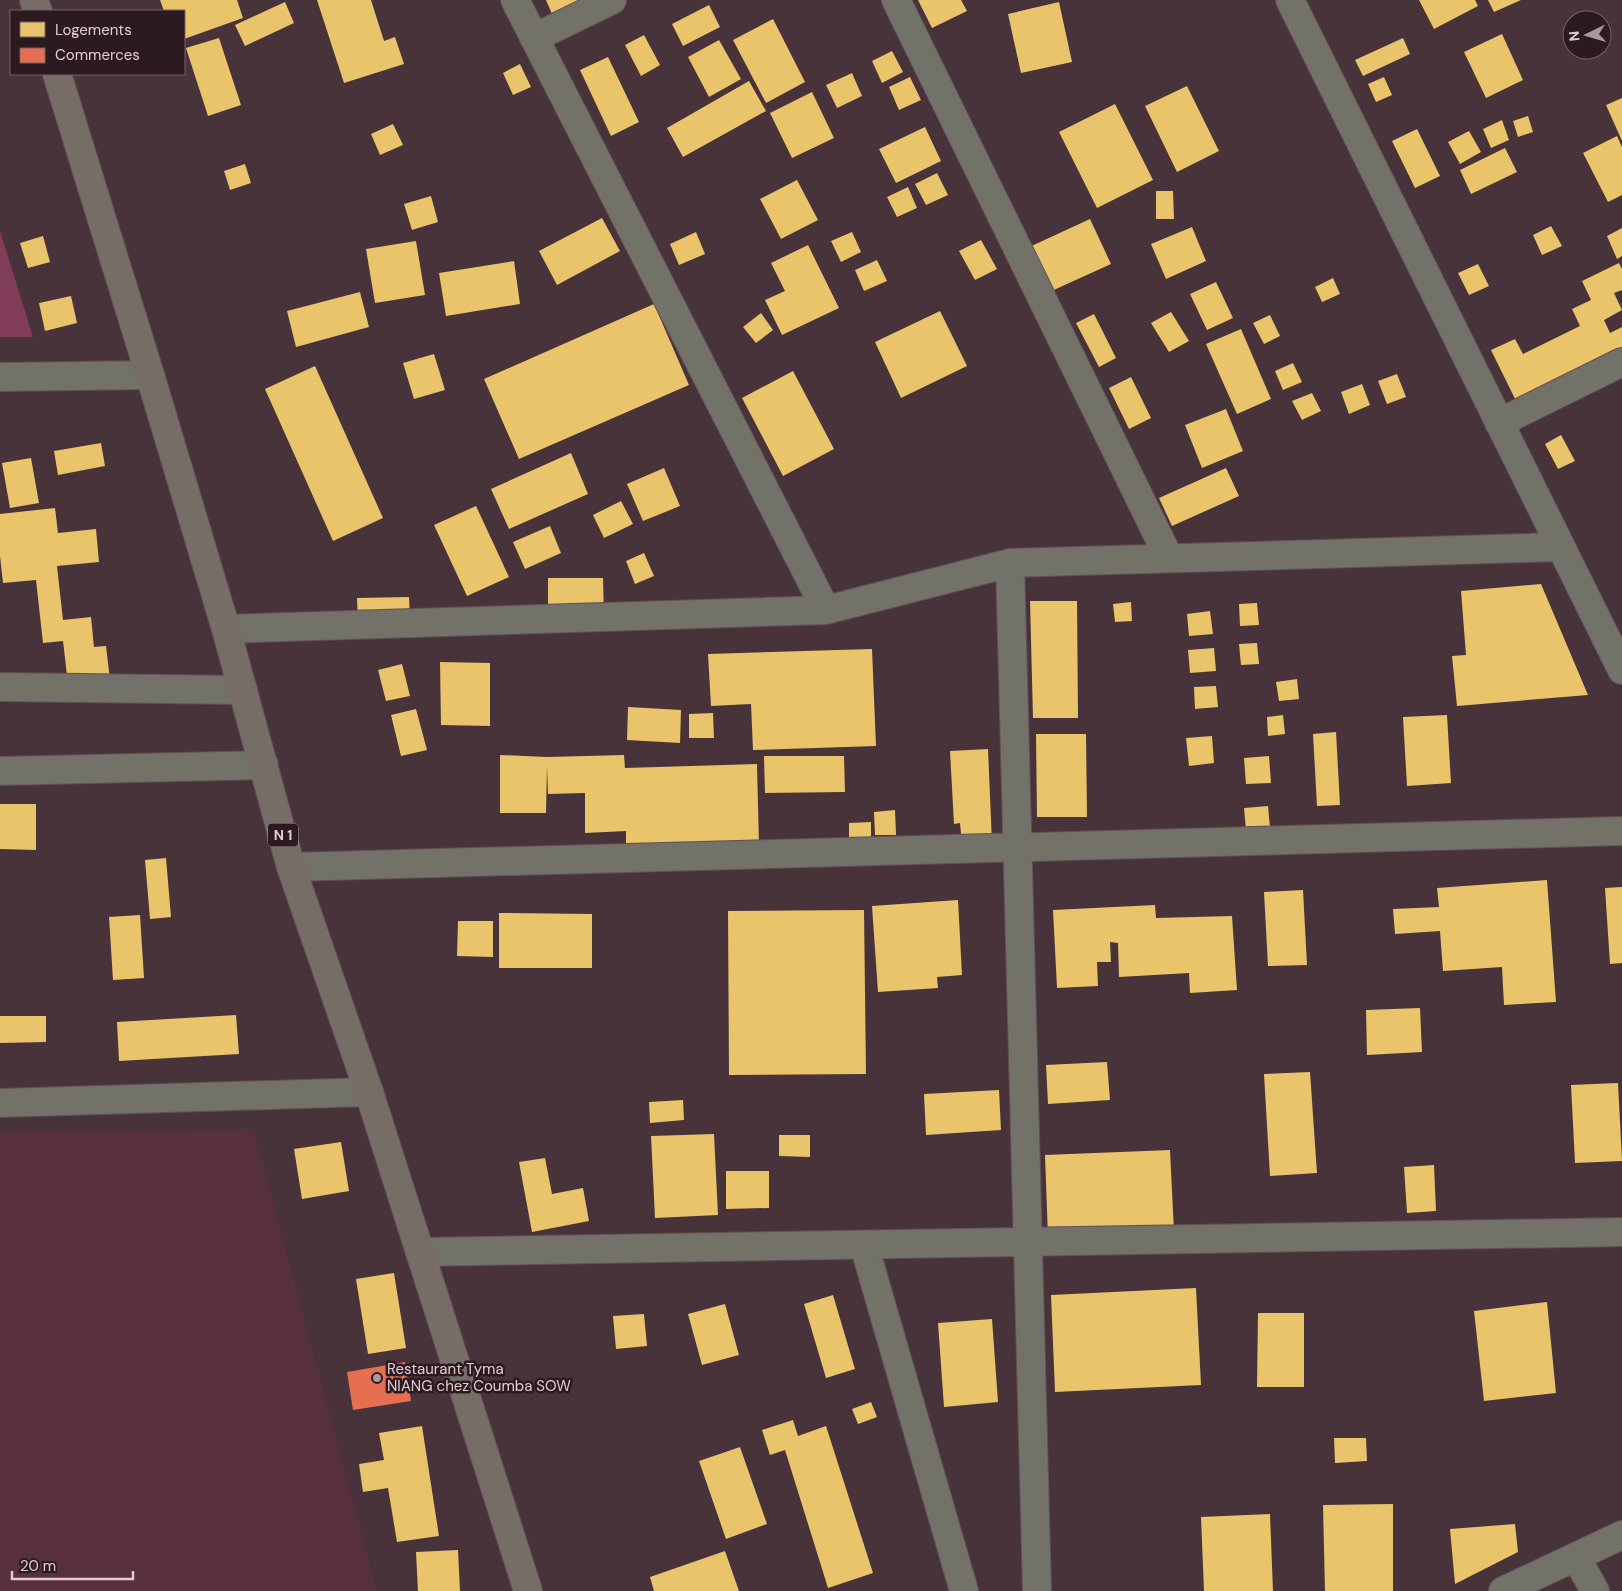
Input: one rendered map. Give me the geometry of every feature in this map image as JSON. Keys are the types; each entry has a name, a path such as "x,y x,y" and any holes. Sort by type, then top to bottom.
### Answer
{"highway":[{"name":"N 1","path":"57,75 226,629 292,867 369,1092 528,1591"}],"street":[{"path":"514,0 826,610"},
{"path":"534,38 612,0"},
{"path":"896,0 1169,558"},
{"path":"1290,0 1622,670"},
{"path":"1499,423 1622,362"},
{"path":"0,377 150,375"},
{"path":"226,629 826,610 1010,563 1560,547"},
{"path":"1010,563 1037,1591"},
{"path":"0,687 243,690"},
{"path":"0,771 264,765"},
{"path":"292,867 1622,831"},
{"path":"0,1104 369,1092"},
{"path":"420,1252 1622,1232"},
{"path":"864,1244 964,1591"},
{"path":"1503,1591 1622,1535"},
{"path":"1576,1556 1595,1591"}],"shaded area":[{"path":"0,231 33,337 0,337"},
{"path":"253,1129 377,1591 0,1591 0,1133"}],"building: Logements":[{"path":"160,0 237,0 243,18 185,39 185,10 164,10"},
{"path":"317,0 371,0 384,41 395,37 404,64 344,83"},
{"path":"546,0 625,0 559,30"},
{"path":"918,0 961,0 967,11 932,28"},
{"path":"1419,0 1475,0 1478,6 1434,29"},
{"path":"1488,0 1521,0 1494,12"},
{"path":"285,2 294,23 245,46 235,25"},
{"path":"1059,2 1072,62 1021,73 1008,14"},
{"path":"709,5 720,27 683,46 672,24"},
{"path":"773,19 805,82 766,103 733,40"},
{"path":"1502,34 1523,80 1486,98 1464,52"},
{"path":"644,35 660,65 641,76 625,45"},
{"path":"219,38 241,105 208,116 186,48"},
{"path":"1403,38 1410,54 1363,76 1355,60"},
{"path":"719,40 741,79 709,97 688,57"},
{"path":"892,51 903,72 882,83 872,61"},
{"path":"608,57 639,122 611,136 580,70"},
{"path":"520,64 531,87 513,95 503,73"},
{"path":"852,73 862,96 837,108 826,85"},
{"path":"910,77 921,100 899,110 889,87"},
{"path":"1384,77 1392,95 1376,102 1368,84"},
{"path":"749,81 766,111 683,157 667,128"},
{"path":"1187,86 1219,151 1177,172 1145,106"},
{"path":"812,92 834,138 792,158 770,113"},
{"path":"1622,98 1622,141 1606,105"},
{"path":"1115,104 1153,180 1097,208 1059,132"},
{"path":"1528,116 1533,132 1518,137 1513,121"},
{"path":"1502,120 1509,140 1491,148 1483,129"},
{"path":"393,124 403,145 380,155 371,134"},
{"path":"925,127 941,161 896,183 879,149"},
{"path":"1417,129 1440,176 1415,188 1392,141"},
{"path":"1469,131 1481,152 1460,164 1448,142"},
{"path":"1617,136 1622,147 1622,195 1608,202 1583,153"},
{"path":"1505,148 1517,172 1471,194 1460,170"},
{"path":"245,164 251,183 230,190 224,171"},
{"path":"937,173 948,195 926,205 915,184"},
{"path":"797,180 818,220 781,239 760,199"},
{"path":"908,187 917,208 897,217 887,197"},
{"path":"1156,191 1173,191 1174,219 1156,219"},
{"path":"431,196 438,222 412,230 404,204"},
{"path":"602,218 620,251 557,285 539,251"},
{"path":"1090,219 1111,264 1045,294 1025,249"},
{"path":"1551,226 1562,246 1542,255 1533,235"},
{"path":"1192,227 1206,261 1166,279 1151,244"},
{"path":"1622,228 1622,256 1617,259 1607,236"},
{"path":"696,232 705,254 679,265 670,244"},
{"path":"852,232 861,252 841,262 831,241"},
{"path":"43,236 50,262 28,268 20,243"},
{"path":"981,240 997,269 975,280 959,251"},
{"path":"416,241 425,295 375,303 366,249"},
{"path":"808,245 839,308 782,335 765,300 785,291 771,263"},
{"path":"877,260 887,281 864,291 855,270"},
{"path":"514,261 520,304 446,316 439,273"},
{"path":"1619,263 1622,269 1622,290 1614,293 1622,310 1604,320 1610,333 1622,327 1622,359 1520,409 1491,350 1515,339 1523,354 1580,326 1572,309 1591,300 1582,281"},
{"path":"1478,264 1489,286 1469,295 1458,273"},
{"path":"1333,278 1340,294 1322,302 1315,287"},
{"path":"1216,282 1233,318 1207,330 1190,294"},
{"path":"360,292 369,327 296,347 287,311"},
{"path":"71,296 77,323 45,331 39,303"},
{"path":"654,304 689,385 519,459 484,379"},
{"path":"940,311 967,366 901,398 875,342"},
{"path":"1171,312 1189,341 1169,352 1151,323"},
{"path":"761,313 773,330 756,343 743,327"},
{"path":"1094,314 1116,358 1099,367 1076,323"},
{"path":"1270,315 1280,336 1264,344 1253,323"},
{"path":"1241,329 1271,399 1237,414 1206,344"},
{"path":"434,354 445,390 414,399 403,363"},
{"path":"1293,363 1302,382 1283,390 1275,371"},
{"path":"315,366 383,518 333,541 265,389"},
{"path":"793,371 834,449 783,476 742,398"},
{"path":"1397,374 1406,397 1387,404 1378,381"},
{"path":"1131,377 1151,418 1129,429 1109,388"},
{"path":"1362,384 1370,405 1349,414 1341,392"},
{"path":"1312,393 1321,411 1302,420 1292,401"},
{"path":"1226,409 1243,451 1202,468 1185,425"},
{"path":"1561,435 1575,461 1558,469 1545,444"},
{"path":"101,443 105,466 58,475 54,451"},
{"path":"571,453 588,494 509,529 491,489"},
{"path":"31,458 39,503 10,508 2,463"},
{"path":"664,468 680,506 643,521 627,484"},
{"path":"1226,468 1239,496 1172,526 1159,498"},
{"path":"621,501 633,524 604,538 593,515"},
{"path":"476,506 509,577 467,596 434,525"},
{"path":"55,508 58,533 96,529 99,562 57,566 63,620 91,617 94,647 106,646 110,680 68,684 63,641 43,643 36,580 3,583 0,556 0,514"},
{"path":"550,526 561,553 525,569 513,542"},
{"path":"644,553 654,576 635,584 626,561"},
{"path":"548,578 603,578 604,616 548,616"},
{"path":"1541,584 1588,695 1457,706 1452,656 1466,655 1461,591"},
{"path":"409,597 410,618 358,620 357,598"},
{"path":"1030,601 1077,601 1078,718 1033,718"},
{"path":"1131,602 1132,621 1115,622 1113,604"},
{"path":"1257,603 1259,625 1240,626 1239,604"},
{"path":"1210,611 1213,634 1189,636 1187,614"},
{"path":"1257,643 1259,664 1241,665 1239,644"},
{"path":"1214,648 1216,671 1190,673 1188,650"},
{"path":"872,649 876,746 753,750 751,704 711,706 708,654"},
{"path":"440,662 490,663 490,726 441,725"},
{"path":"402,664 410,696 386,701 378,670"},
{"path":"1297,679 1299,699 1279,701 1276,682"},
{"path":"1216,686 1218,707 1195,709 1194,687"},
{"path":"628,707 681,710 680,743 627,740"},
{"path":"416,709 427,750 401,756 391,715"},
{"path":"713,713 714,738 689,738 689,714"},
{"path":"1283,715 1285,734 1268,736 1267,717"},
{"path":"1447,715 1451,783 1407,786 1403,717"},
{"path":"1336,732 1340,805 1317,806 1313,734"},
{"path":"1036,734 1086,734 1087,817 1037,817"},
{"path":"1212,736 1214,763 1189,766 1186,738"},
{"path":"988,749 992,843 962,844 960,823 954,824 950,751"},
{"path":"500,755 547,757 624,755 625,768 757,764 759,846 626,850 626,831 585,833 585,793 548,794 547,766 546,813 500,813"},
{"path":"764,756 844,756 845,792 765,793"},
{"path":"1269,756 1271,783 1246,784 1244,758"},
{"path":"0,804 36,804 36,850 0,849"},
{"path":"1268,806 1270,828 1246,830 1244,808"},
{"path":"895,810 896,835 875,835 874,812"},
{"path":"871,822 871,844 849,844 849,823"},
{"path":"166,858 171,917 150,919 145,860"},
{"path":"1547,880 1556,1002 1504,1005 1502,967 1443,971 1440,931 1395,934 1393,909 1439,907 1437,888"},
{"path":"1622,887 1622,963 1610,964 1605,888"},
{"path":"1303,890 1307,965 1268,966 1264,892"},
{"path":"958,900 962,975 937,977 938,988 878,992 872,906"},
{"path":"1155,905 1156,918 1232,916 1237,990 1190,993 1189,973 1119,977 1118,943 1110,942 1111,962 1097,962 1098,986 1057,988 1053,910"},
{"path":"864,910 866,1074 729,1075 728,911"},
{"path":"499,913 592,914 592,968 499,968"},
{"path":"140,915 144,978 113,980 109,917"},
{"path":"458,921 493,921 493,957 457,956"},
{"path":"1420,1008 1422,1052 1367,1055 1366,1010"},
{"path":"236,1015 239,1054 119,1061 117,1022"},
{"path":"0,1016 46,1016 46,1042 0,1043"},
{"path":"1107,1062 1110,1100 1048,1104 1046,1065"},
{"path":"1310,1072 1317,1173 1270,1176 1264,1074"},
{"path":"1618,1083 1622,1161 1575,1163 1571,1085"},
{"path":"999,1090 1001,1130 926,1135 924,1094"},
{"path":"683,1100 684,1120 650,1123 649,1102"},
{"path":"714,1134 718,1215 655,1218 651,1136"},
{"path":"779,1135 810,1135 810,1157 779,1156"},
{"path":"341,1142 349,1191 302,1199 294,1149"},
{"path":"1170,1150 1174,1232 1048,1237 1045,1155"},
{"path":"545,1158 552,1194 583,1188 589,1221 532,1232 519,1162"},
{"path":"1434,1165 1436,1211 1407,1213 1404,1167"},
{"path":"726,1171 769,1171 769,1208 726,1209"},
{"path":"394,1273 406,1348 368,1354 356,1279"},
{"path":"1196,1288 1201,1385 1055,1392 1051,1295"},
{"path":"833,1295 855,1369 826,1378 804,1304"},
{"path":"1547,1302 1556,1393 1484,1401 1474,1311"},
{"path":"725,1304 739,1355 702,1365 688,1314"},
{"path":"1258,1313 1304,1313 1304,1387 1257,1387"},
{"path":"644,1314 647,1346 616,1349 613,1316"},
{"path":"992,1319 998,1402 944,1407 938,1323"},
{"path":"871,1402 877,1417 858,1424 852,1409"},
{"path":"793,1420 798,1436 826,1426 873,1573 828,1588 785,1450 770,1455 762,1430"},
{"path":"422,1426 439,1536 397,1542 388,1488 363,1492 359,1464 384,1460 379,1433"},
{"path":"1334,1438 1366,1438 1367,1461 1335,1463"},
{"path":"740,1447 767,1524 726,1539 699,1461"},
{"path":"1393,1504 1393,1591 1325,1591 1323,1505"},
{"path":"1270,1514 1273,1591 1204,1591 1201,1517"},
{"path":"1515,1524 1518,1552 1455,1584 1450,1529"},
{"path":"458,1550 460,1591 418,1591 416,1552"},
{"path":"725,1551 739,1591 654,1591 650,1577"}],"building: Commerces":[{"path":"405,1362 411,1401 353,1410 347,1372"}],"place":[{"name":"Restaurant Tyma NIANG chez Coumba SOW","path":"377,1378"}]}
